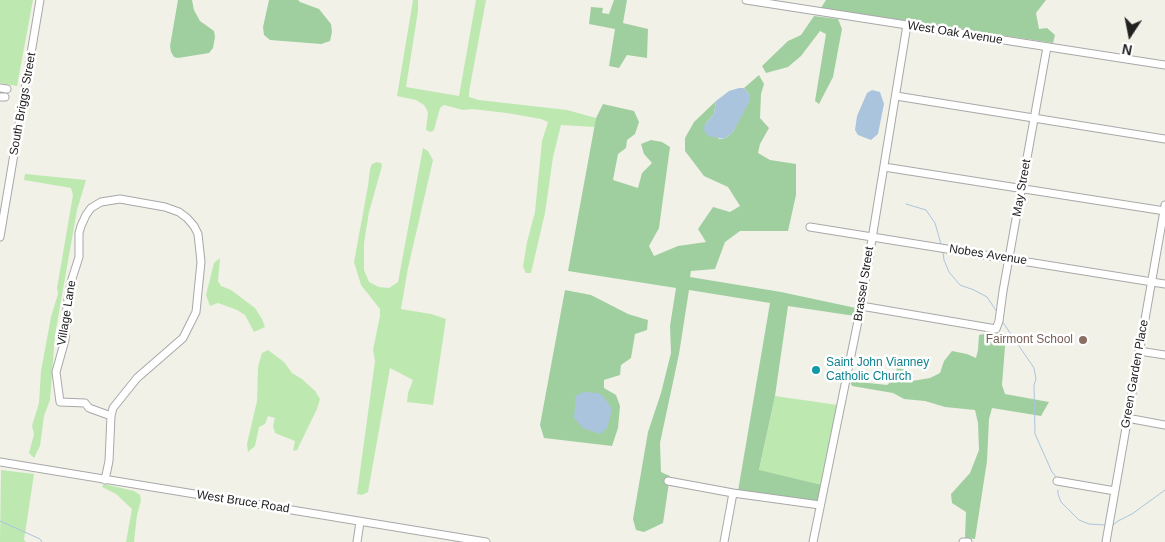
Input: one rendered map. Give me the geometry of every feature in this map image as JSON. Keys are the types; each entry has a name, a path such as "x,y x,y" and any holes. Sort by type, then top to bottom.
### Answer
{"street":[{"name":"South Briggs Street","path":"0,237 40,0"},
{"name":"West Oak Avenue","path":"746,0 1165,66"},
{"name":"Brassel Street","path":"813,542 861,306 908,25"},
{"name":"May Street","path":"861,306 996,328 1000,321 1009,258 1047,47"},
{"path":"896,96 1165,139"},
{"path":"884,167 1165,209"},
{"name":"Village Lane","path":"105,480 109,462 113,408 137,378 184,338 196,312 201,262 198,234 187,218 179,212 165,207 120,198 100,202 91,208 81,226 79,233 79,257 71,282 67,306 65,340 56,372 60,402 85,403 89,408 111,416"},
{"name":"Green Garden Place","path":"1106,542 1165,209"},
{"name":"Nobes Avenue","path":"810,227 1165,284"},
{"path":"1139,350 1165,355"},
{"path":"1128,418 1165,425"},
{"name":"West Bruce Road","path":"0,462 486,542"},
{"path":"1057,481 1115,491"},
{"path":"668,482 820,505"},
{"path":"724,542 733,493"},
{"path":"357,542 360,522"}],"green space":[{"path":"0,0 33,0 17,86 0,83"},
{"path":"178,0 192,0 194,10 200,21 214,31 213,48 209,53 178,58 174,57 171,52 170,46"},
{"path":"269,0 298,0 319,9 331,24 330,41 321,44 270,40 264,35 263,27"},
{"path":"413,0 418,0 418,11 406,87 459,96 476,0 486,0 469,97 479,100 567,110 596,118 595,127 561,125 553,157 545,213 531,273 526,273 523,267 535,212 542,141 548,122 507,113 472,109 463,110 444,105 440,108 434,130 431,132 426,130 428,112 424,105 416,100 397,96"},
{"path":"614,0 627,0 623,23 648,29 647,58 627,55 619,68 609,66 615,29 589,24 591,7 603,8 602,13 609,14"},
{"path":"826,0 1046,0 1036,13 1039,29 1047,28 1055,35 1053,43 821,8"},
{"path":"814,16 838,19 842,29 833,77 819,104 815,101 826,34 820,31 801,56 788,67 766,73 762,66 788,41 801,35"},
{"path":"759,75 764,84 761,94 760,118 769,128 760,144 758,153 770,160 796,164 796,195 788,231 740,231 725,242 715,269 691,271 690,277 781,292 856,308 855,316 788,306 775,396 759,470 822,485 818,503 738,491 770,303 689,290 679,354 660,443 661,472 670,476 663,523 644,532 636,530 633,519 648,432 661,393 671,353 670,326 676,288 568,271 596,118 603,104 634,111 639,122 635,134 627,140 626,148 618,154 613,180 638,188 642,173 652,163 644,154 641,144 651,140 662,142 670,147 659,228 649,246 654,256 678,246 706,242 698,229 713,207 730,212 740,206 728,187 704,176 685,151 685,138 694,122 716,101 714,114 705,124 719,139 724,139 733,132 750,95 744,88"},
{"path":"423,148 428,151 433,160 408,268 401,309 431,314 446,319 433,405 407,402 413,380 390,368 368,492 362,495 357,494 375,361 373,350 380,309 361,285 354,262 370,169 372,164 381,163 382,166 369,212 364,243 364,270 369,282 379,287 389,288 398,282"},
{"path":"25,174 86,180 77,210 55,335 50,400 44,416 40,446 34,458 29,453 34,434 32,426 39,403 41,371 51,317 58,294 57,288 73,195 71,188 24,180"},
{"path":"220,258 218,281 221,286 231,290 255,308 265,327 254,332 245,315 237,310 218,303 210,306 206,295 214,263"},
{"path":"565,290 591,295 628,314 648,320 647,330 635,334 631,358 621,365 620,375 604,380 604,388 616,395 620,406 618,428 612,446 544,438 540,425"},
{"path":"999,331 1006,334 1002,385 1005,394 1049,402 1041,416 992,408 989,419 987,461 975,539 965,538 966,512 952,503 951,494 970,473 979,450 978,423 975,410 945,407 925,401 904,399 893,393 852,386 850,381 887,385 893,380 897,368 908,370 912,381 930,378 940,373 944,361 952,351 976,358 979,335"},
{"path":"268,350 284,362 292,373 315,391 320,399 297,450 293,451 295,441 275,433 273,426 275,418 268,416 265,424 259,427 255,446 248,452 247,444 257,401 258,367 262,353"},
{"path":"775,396 838,405 822,485 759,471"},
{"path":"1,470 34,474 24,540 26,542 0,542"},
{"path":"104,484 134,491 140,495 141,500 134,542 126,542 132,509 116,494 102,487"}],"water":[{"path":"744,88 750,95 750,100 733,132 724,139 708,136 704,128 705,124 714,114 716,101 729,91"},
{"path":"872,90 880,92 884,104 878,134 871,140 858,135 855,130 857,116 867,93"},
{"path":"583,392 598,393 604,397 612,409 607,428 600,434 583,428 574,418 576,396"}],"waterway":[{"path":"906,204 926,210 935,223 941,244"},
{"path":"943,252 949,272 960,285 987,297 997,312"},
{"path":"1002,321 1034,368 1036,379 1034,385 1035,434 1052,472 1057,478"},
{"path":"1058,490 1061,502 1079,520 1089,524 1105,525"},
{"path":"1113,525 1165,490"},
{"path":"0,521 40,539 42,542"}],"place":[{"name":"Fairmont School","path":"1083,340"},
{"name":"Saint John Vianney Catholic Church","path":"816,370"}]}
